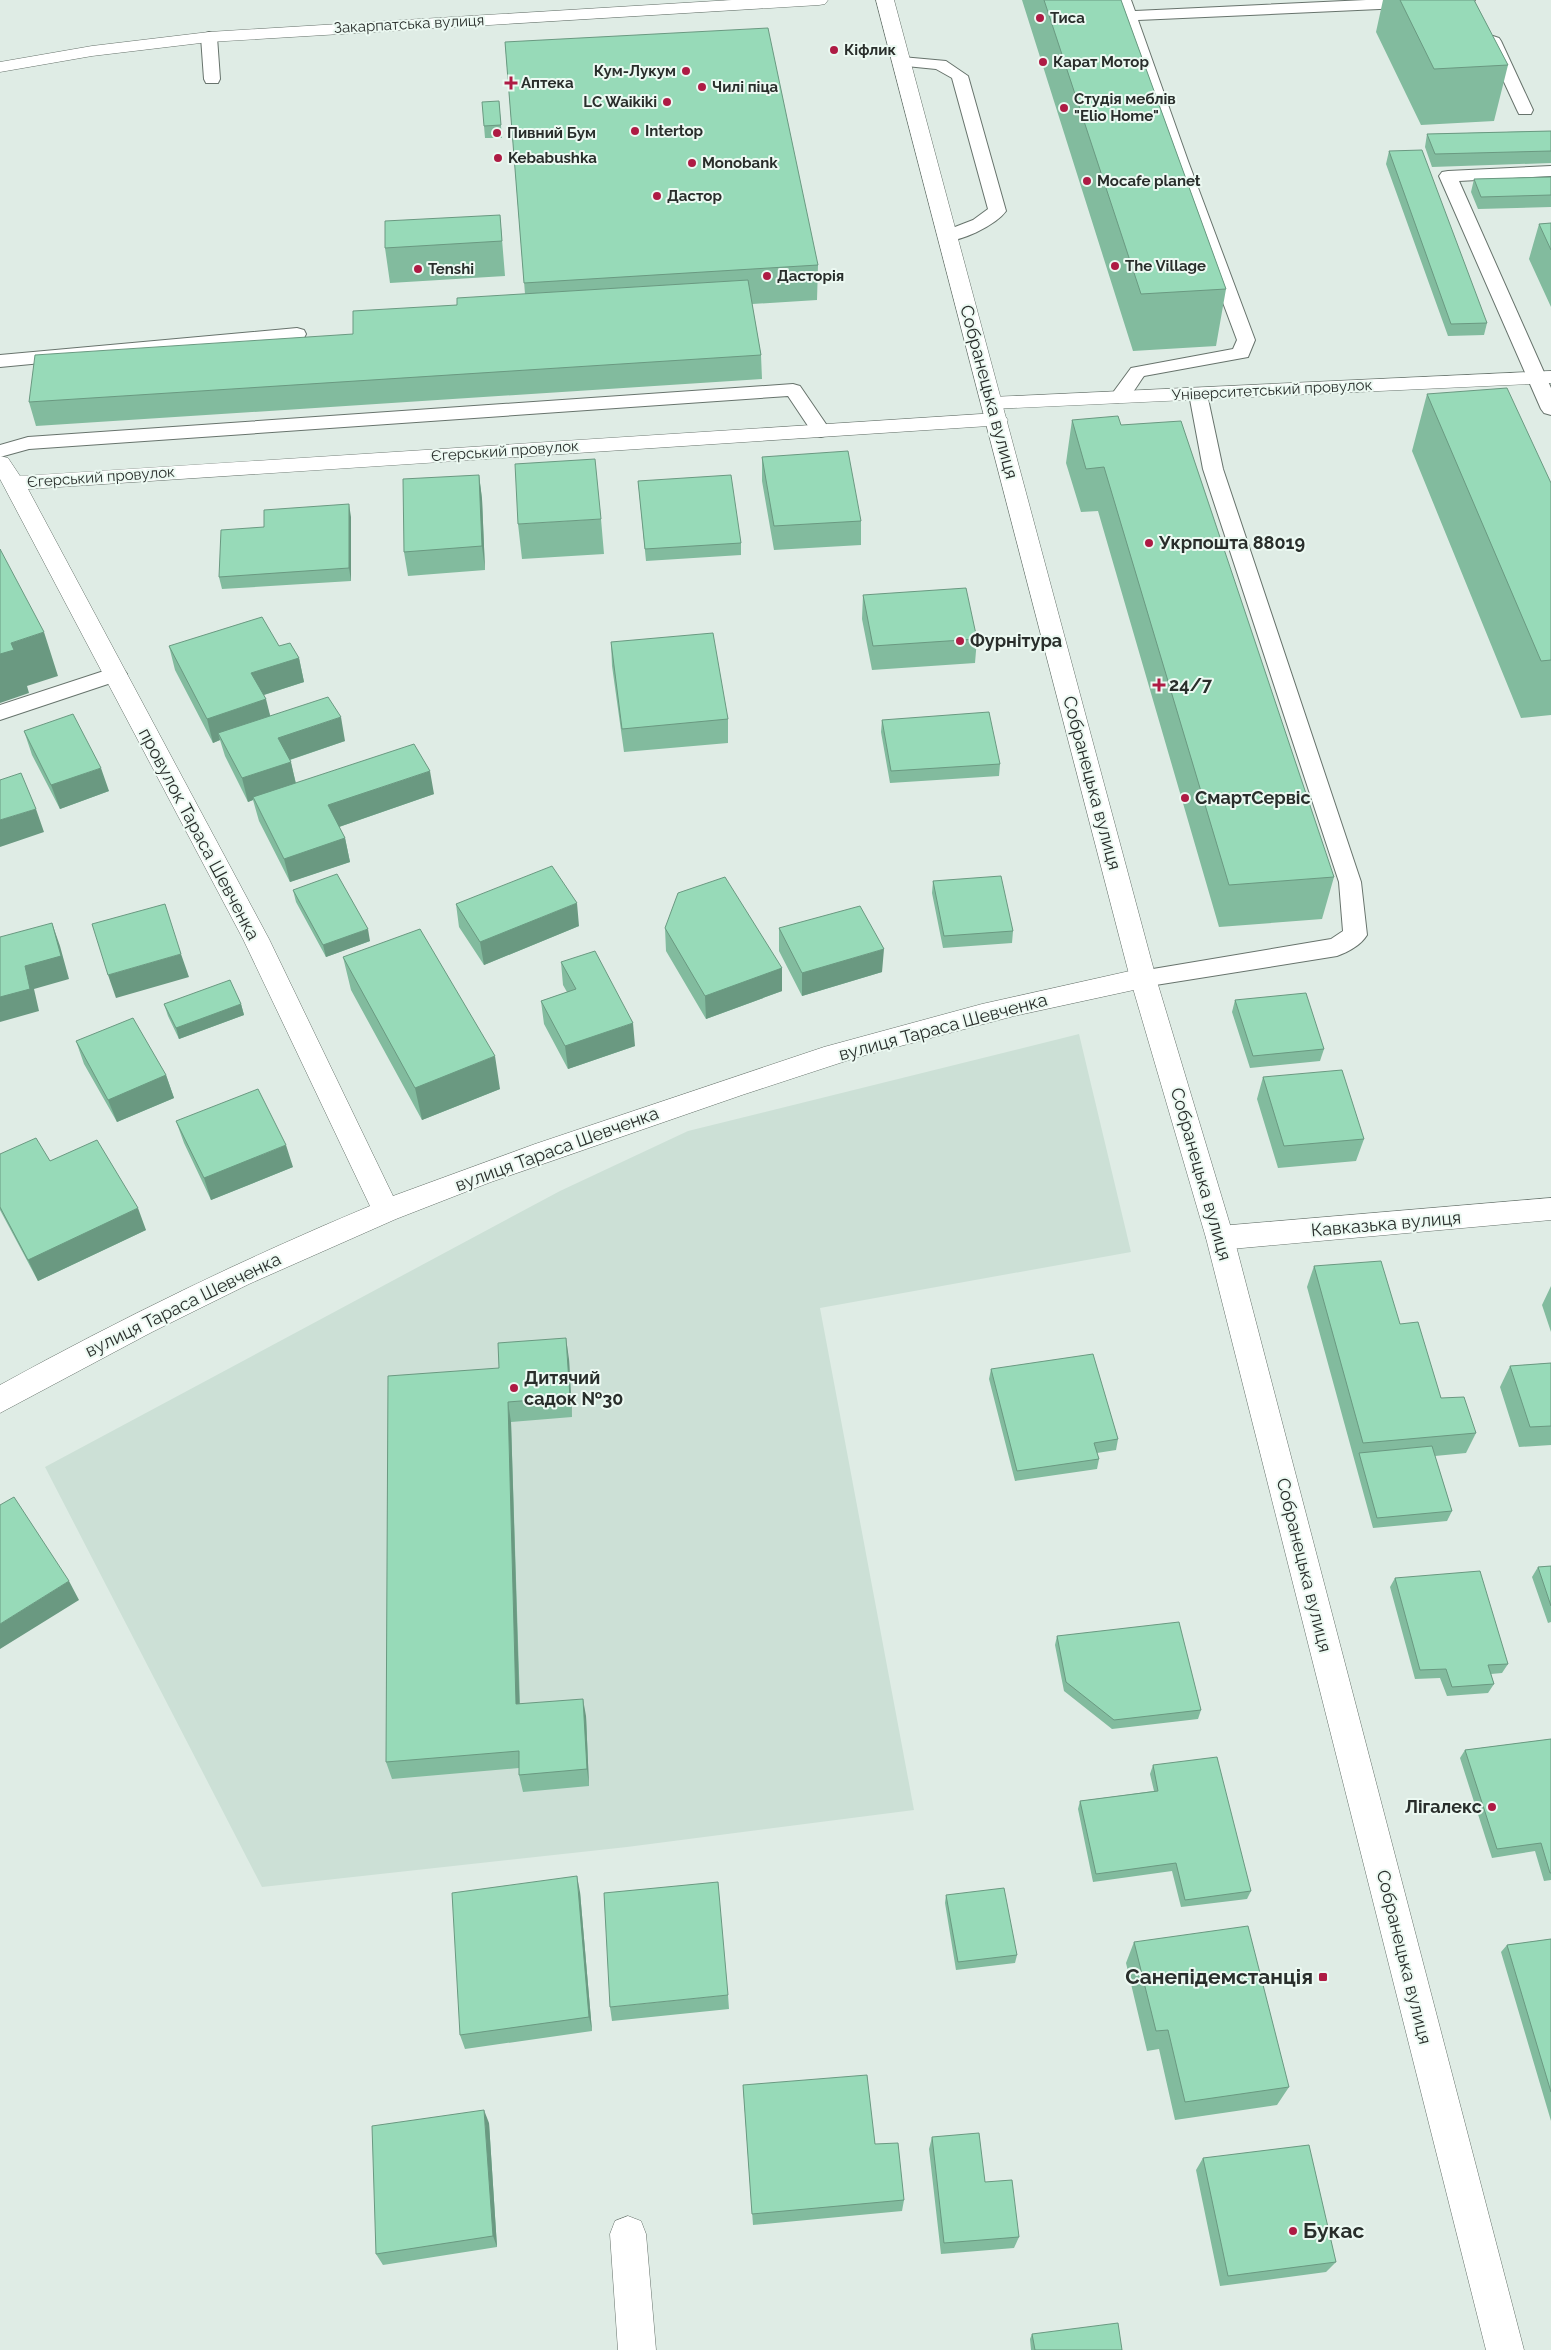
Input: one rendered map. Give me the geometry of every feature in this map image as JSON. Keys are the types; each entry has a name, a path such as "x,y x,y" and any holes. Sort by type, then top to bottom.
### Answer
{"street":[{"name":"Закарпатська вулиця","path":"0,67 92,51 209,37 819,0"},
{"name":"Собранецька вулиця","path":"886,0 1143,978 1220,1238 1505,2350"},
{"name":"Університетський провулок","path":"994,412 1118,398 1544,378"},
{"name":"Єгерський провулок","path":"7,473 821,431 994,412"},
{"name":"провулок Тараса Шевченка","path":"7,473 256,939 386,1211"},
{"name":"вулиця Тараса Шевченка","path":"0,1400 64,1364 224,1282 386,1211 564,1145 748,1082 876,1042 1090,989 1143,978"},
{"name":"Кавказька вулиця","path":"1220,1238 1551,1209"},
{"path":"628,2234 638,2350"}],"lane":[{"path":"1118,398 1138,372 1177,363 1219,358 1241,353 1246,340 1179,161 1126,8 1473,3"},
{"path":"1485,25 1525,110"},
{"path":"209,37 212,79"},
{"path":"902,62 940,64 960,76 997,211 979,224 948,236"},
{"path":"1551,171 1448,176 1544,378 1551,409"},
{"path":"0,361 297,334"},
{"path":"0,451 28,443 793,390 821,431"},
{"path":"1143,978 1336,947 1355,935 1350,882 1213,469 1198,394"},
{"path":"0,713 116,674"}],"shaded area":[{"name":"Дитячий садок №30","path":"1079,1034 1131,1252 820,1308 914,1810 627,1847 262,1887 45,1467 560,1191 688,1131"}],"building":[{"path":"1044,0 1121,0 1226,289 1141,294"},
{"path":"1400,0 1474,0 1508,65 1434,69"},
{"name":"Дастор","path":"768,28 818,265 524,283 505,42"},
{"path":"499,101 501,125 484,126 482,102"},
{"path":"1551,131 1551,151 1435,154 1427,134"},
{"path":"1422,150 1487,323 1451,324 1389,151"},
{"path":"1551,177 1551,195 1481,197 1474,179"},
{"path":"500,215 502,241 385,248 385,221"},
{"path":"1551,223 1551,250 1539,224"},
{"path":"748,280 761,355 29,402 35,355 353,334 353,311 457,305 457,298"},
{"path":"1507,388 1551,483 1551,660 1541,661 1427,394"},
{"path":"1118,416 1121,425 1181,421 1334,877 1229,885 1104,467 1086,469 1072,420"},
{"path":"848,451 861,521 774,526 762,457"},
{"path":"595,459 601,519 518,524 515,464"},
{"path":"479,475 482,546 404,552 403,479"},
{"path":"731,475 741,543 645,549 638,481"},
{"path":"349,504 349,568 219,577 221,530 264,527 264,510"},
{"path":"0,549 44,632 11,643 14,650 0,654"},
{"path":"966,588 977,639 873,646 863,595"},
{"path":"262,617 279,646 290,643 299,658 251,673 266,699 207,719 169,646"},
{"path":"713,633 728,719 622,729 611,642"},
{"path":"328,697 341,717 278,738 291,762 242,778 218,733"},
{"path":"989,712 1000,764 891,771 882,720"},
{"path":"73,714 101,768 51,785 24,731"},
{"path":"414,744 430,771 328,805 345,838 284,859 253,797"},
{"path":"21,773 36,809 0,820 0,780"},
{"path":"552,866 577,903 480,942 456,904"},
{"path":"337,874 368,929 323,945 293,890"},
{"path":"1001,876 1013,931 944,936 933,881"},
{"path":"725,877 782,968 705,996 665,928 678,893"},
{"path":"165,904 181,954 108,975 92,924"},
{"path":"860,906 884,949 802,973 779,928"},
{"path":"52,923 61,956 25,966 30,989 0,997 0,937"},
{"path":"420,929 495,1056 415,1088 343,957"},
{"path":"595,951 633,1023 565,1046 541,1001 576,989 561,962"},
{"path":"230,980 241,1004 176,1028 164,1004"},
{"path":"1306,993 1324,1049 1253,1056 1235,1000"},
{"path":"133,1018 166,1075 108,1100 76,1041"},
{"path":"1342,1070 1364,1139 1284,1146 1263,1077"},
{"path":"258,1089 286,1145 204,1178 176,1121"},
{"path":"36,1138 50,1161 97,1140 138,1208 28,1260 0,1207 0,1154"},
{"path":"1381,1261 1400,1324 1418,1322 1441,1398 1464,1397 1476,1433 1363,1443 1314,1266"},
{"path":"566,1338 570,1397 508,1402 516,1704 583,1699 587,1769 519,1775 519,1751 386,1762 388,1376 499,1368 498,1343"},
{"path":"1093,1354 1118,1439 1094,1443 1099,1459 1017,1471 991,1369"},
{"path":"1551,1363 1551,1426 1530,1427 1510,1366"},
{"path":"1432,1446 1452,1511 1377,1518 1359,1453"},
{"path":"14,1497 69,1581 0,1624 0,1505"},
{"path":"1551,1566 1551,1606 1538,1567"},
{"path":"1480,1571 1508,1664 1488,1665 1494,1684 1452,1687 1446,1669 1420,1670 1395,1578"},
{"path":"1179,1622 1201,1710 1114,1720 1066,1682 1057,1636"},
{"path":"1551,1739 1550,1873 1541,1843 1497,1849 1465,1750"},
{"path":"1217,1757 1251,1891 1185,1900 1176,1863 1096,1874 1080,1801 1158,1791 1153,1765"},
{"path":"577,1876 589,2017 460,2035 452,1893"},
{"path":"718,1882 728,1995 610,2007 604,1893"},
{"path":"1004,1888 1017,1955 958,1962 946,1895"},
{"path":"1248,1926 1289,2087 1185,2102 1168,2030 1156,2031 1134,1942"},
{"path":"1551,1939 1551,2092 1507,1945"},
{"path":"867,2075 875,2144 898,2143 904,2200 752,2214 743,2085"},
{"path":"484,2110 493,2236 376,2254 372,2126"},
{"path":"979,2133 985,2182 1012,2180 1019,2237 944,2243 932,2137"},
{"path":"1309,2145 1336,2262 1228,2276 1203,2158"},
{"path":"1118,2323 1122,2350 1035,2350 1032,2334"}],"place":[{"name":"Тиса","path":"1040,18"},
{"name":"Кіфлик","path":"834,50"},
{"name":"Карат Мотор","path":"1043,62"},
{"name":"Кум-Лукум","path":"686,71"},
{"name":"Аптека","path":"511,83"},
{"name":"Чилі піца","path":"702,87"},
{"name":"LC Waikiki","path":"667,102"},
{"name":"Студія меблів \"Elio Home\"","path":"1064,108"},
{"name":"Intertop","path":"635,131"},
{"name":"Пивний Бум","path":"497,133"},
{"name":"Kebabushka","path":"498,158"},
{"name":"Monobank","path":"692,163"},
{"name":"Mocafe planet","path":"1087,181"},
{"name":"Дастор","path":"657,196"},
{"name":"The Village","path":"1115,266"},
{"name":"Tenshi","path":"418,269"},
{"name":"Дасторія","path":"767,276"},
{"name":"Укрпошта 88019","path":"1149,543"},
{"name":"Фурнітура","path":"960,641"},
{"name":"24/7","path":"1159,685"},
{"name":"СмартСервіс","path":"1185,798"},
{"name":"Дитячий садок №30","path":"514,1388"},
{"name":"Лігалекс","path":"1492,1807"},
{"name":"Санепідемстанція","path":"1323,1977"},
{"name":"Букас","path":"1293,2231"}]}
